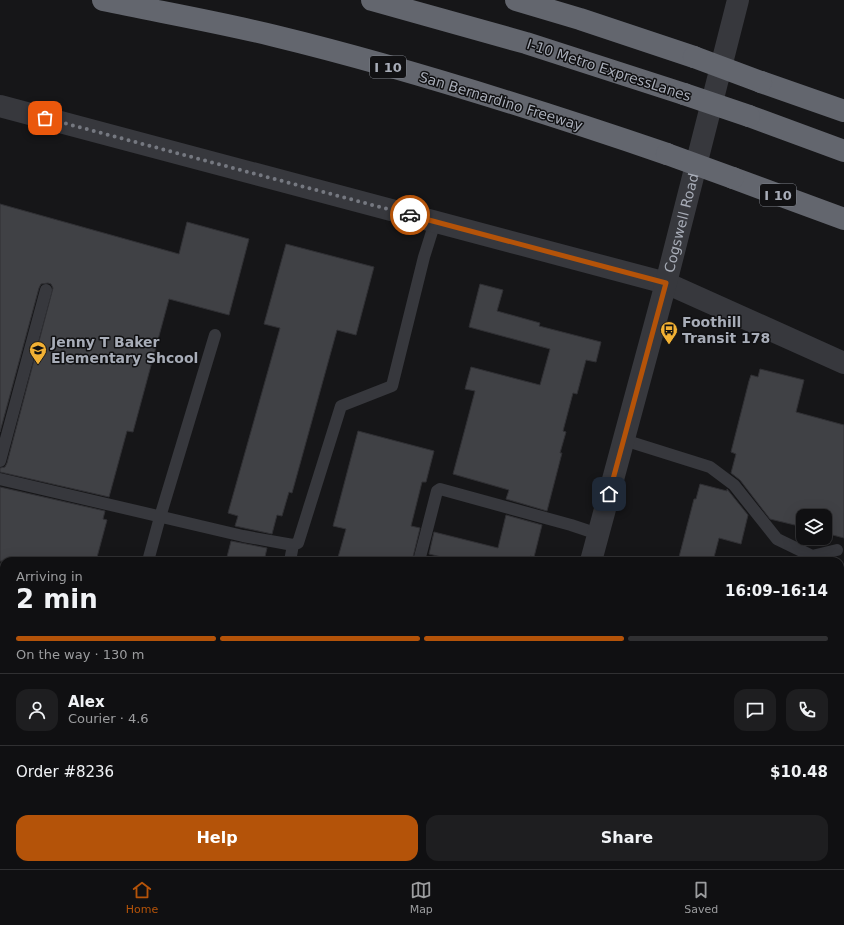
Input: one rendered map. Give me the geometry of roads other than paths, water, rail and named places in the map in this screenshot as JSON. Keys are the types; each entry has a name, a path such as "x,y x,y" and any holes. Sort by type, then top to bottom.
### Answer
{"highway":[{"name":"San Bernardino Freeway","path":"103,0 275,36 550,115 667,154 844,219"},
{"name":"I-10 Metro ExpressLanes","path":"372,0 526,44 684,94 844,151"},
{"path":"516,0 694,57 844,111"},
{"path":"824,212 844,227"}],"street":[{"name":"Cogswell Road","path":"592,557 666,283 738,0"},
{"path":"0,106 666,283 844,364"}],"lane":[{"path":"0,479 243,536 293,546 298,543 341,406 392,386 424,257 435,222"},
{"path":"0,461 46,290"},
{"path":"149,557 215,335"},
{"path":"624,440 710,467 734,486 777,539 812,556 837,550"},
{"path":"420,557 437,491 442,489 598,534"},
{"path":"291,557 293,546"}],"place":[{"name":"Foothill Transit 178","path":"669,345"},
{"name":"Jenny T Baker Elementary Shcool","path":"38,365"}]}
